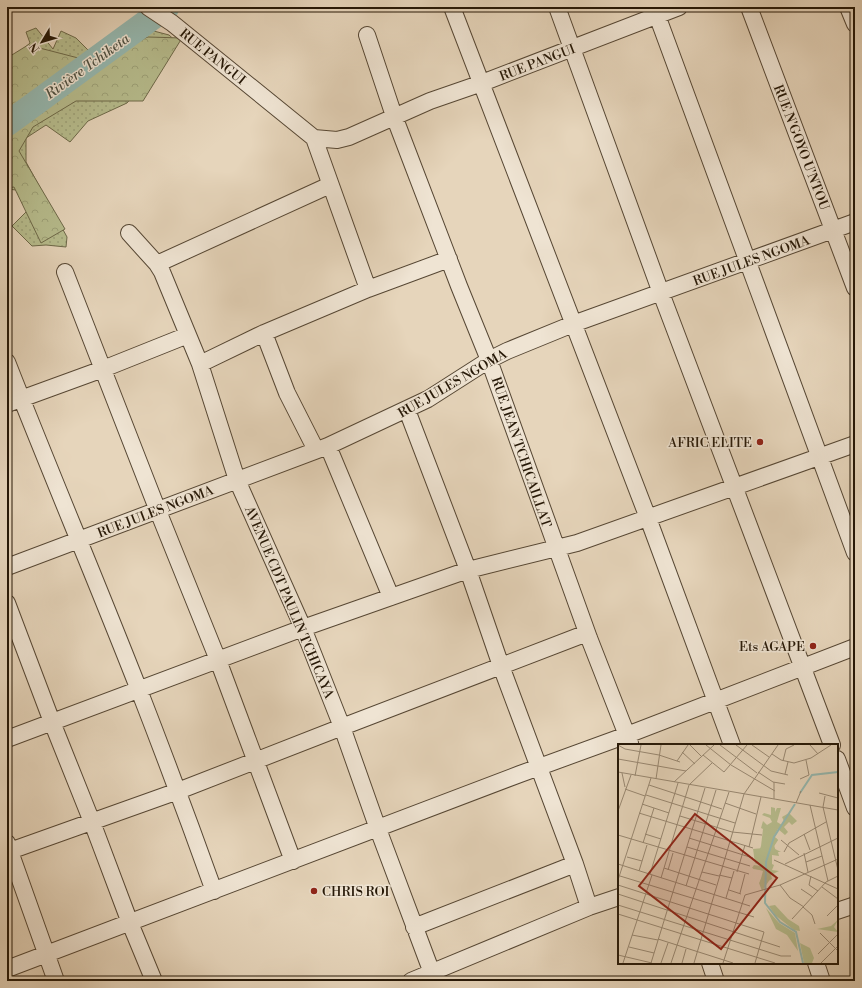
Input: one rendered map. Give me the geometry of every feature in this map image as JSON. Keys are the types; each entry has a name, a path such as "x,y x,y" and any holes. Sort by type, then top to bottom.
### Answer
{"street":[{"name":"RUE PANGUI","path":"148,7 172,23 314,138 337,140 349,137 430,101 482,83 572,48 656,11 680,7"},
{"path":"452,7 648,518 732,744"},
{"path":"557,7 661,293 832,744"},
{"name":"RUE N'GOYO U'NTOU","path":"749,7 855,288"},
{"path":"848,7 855,24"},
{"path":"656,11 855,553"},
{"name":"RUE JEAN TCHICAILLAT","path":"367,35 394,116 489,360 556,548 629,740"},
{"path":"314,138 368,289"},
{"path":"157,264 330,185"},
{"name":"RUE JULES NGOMA","path":"7,567 322,448 428,399 489,360 507,351 573,324 855,222"},
{"name":"AVENUE CDT PAULIN TCHICAYA","path":"129,233 157,264 162,272 200,364 237,480 303,628 342,727 414,927 434,977"},
{"path":"200,364 264,333 368,289 449,259"},
{"path":"65,272 218,660 294,861"},
{"path":"264,333 287,393 322,448 391,597"},
{"path":"14,401 103,369 188,335"},
{"path":"7,362 14,401 78,540 139,689 214,891"},
{"path":"407,410 468,570 501,666 575,864 589,908"},
{"path":"7,738 303,628 468,570 577,543 855,444"},
{"path":"7,604 130,923 154,981"},
{"path":"56,981 8,848 92,822 178,791 501,666 588,634"},
{"path":"7,969 520,774 629,740 715,701 855,647"},
{"path":"838,762 855,808"},
{"path":"414,927 575,864"},
{"path":"411,981 434,977 589,908 618,897"},
{"path":"838,911 855,905"},
{"path":"816,964 822,981"}],"green space":[{"path":"36,28 53,49 61,31 76,38 95,57 150,30 169,35 178,43 127,103 88,121 70,142 46,125 26,138 26,162 67,237 66,247 46,245 32,246 12,226 28,210 25,191 7,189 7,52 13,58 30,43 26,32"},
{"path":"148,37 182,38 143,101 76,101 33,127 19,151 65,229 41,243 14,187 7,188 7,58 28,45 86,60"}],"waterway":[{"name":"Rivière Tchiketa","path":"7,124 167,7"}],"place":[{"name":"AFRIC ELITE","path":"760,442"},
{"name":"Ets AGAPE","path":"813,646"},
{"name":"CHRIS ROI","path":"314,891"}]}
